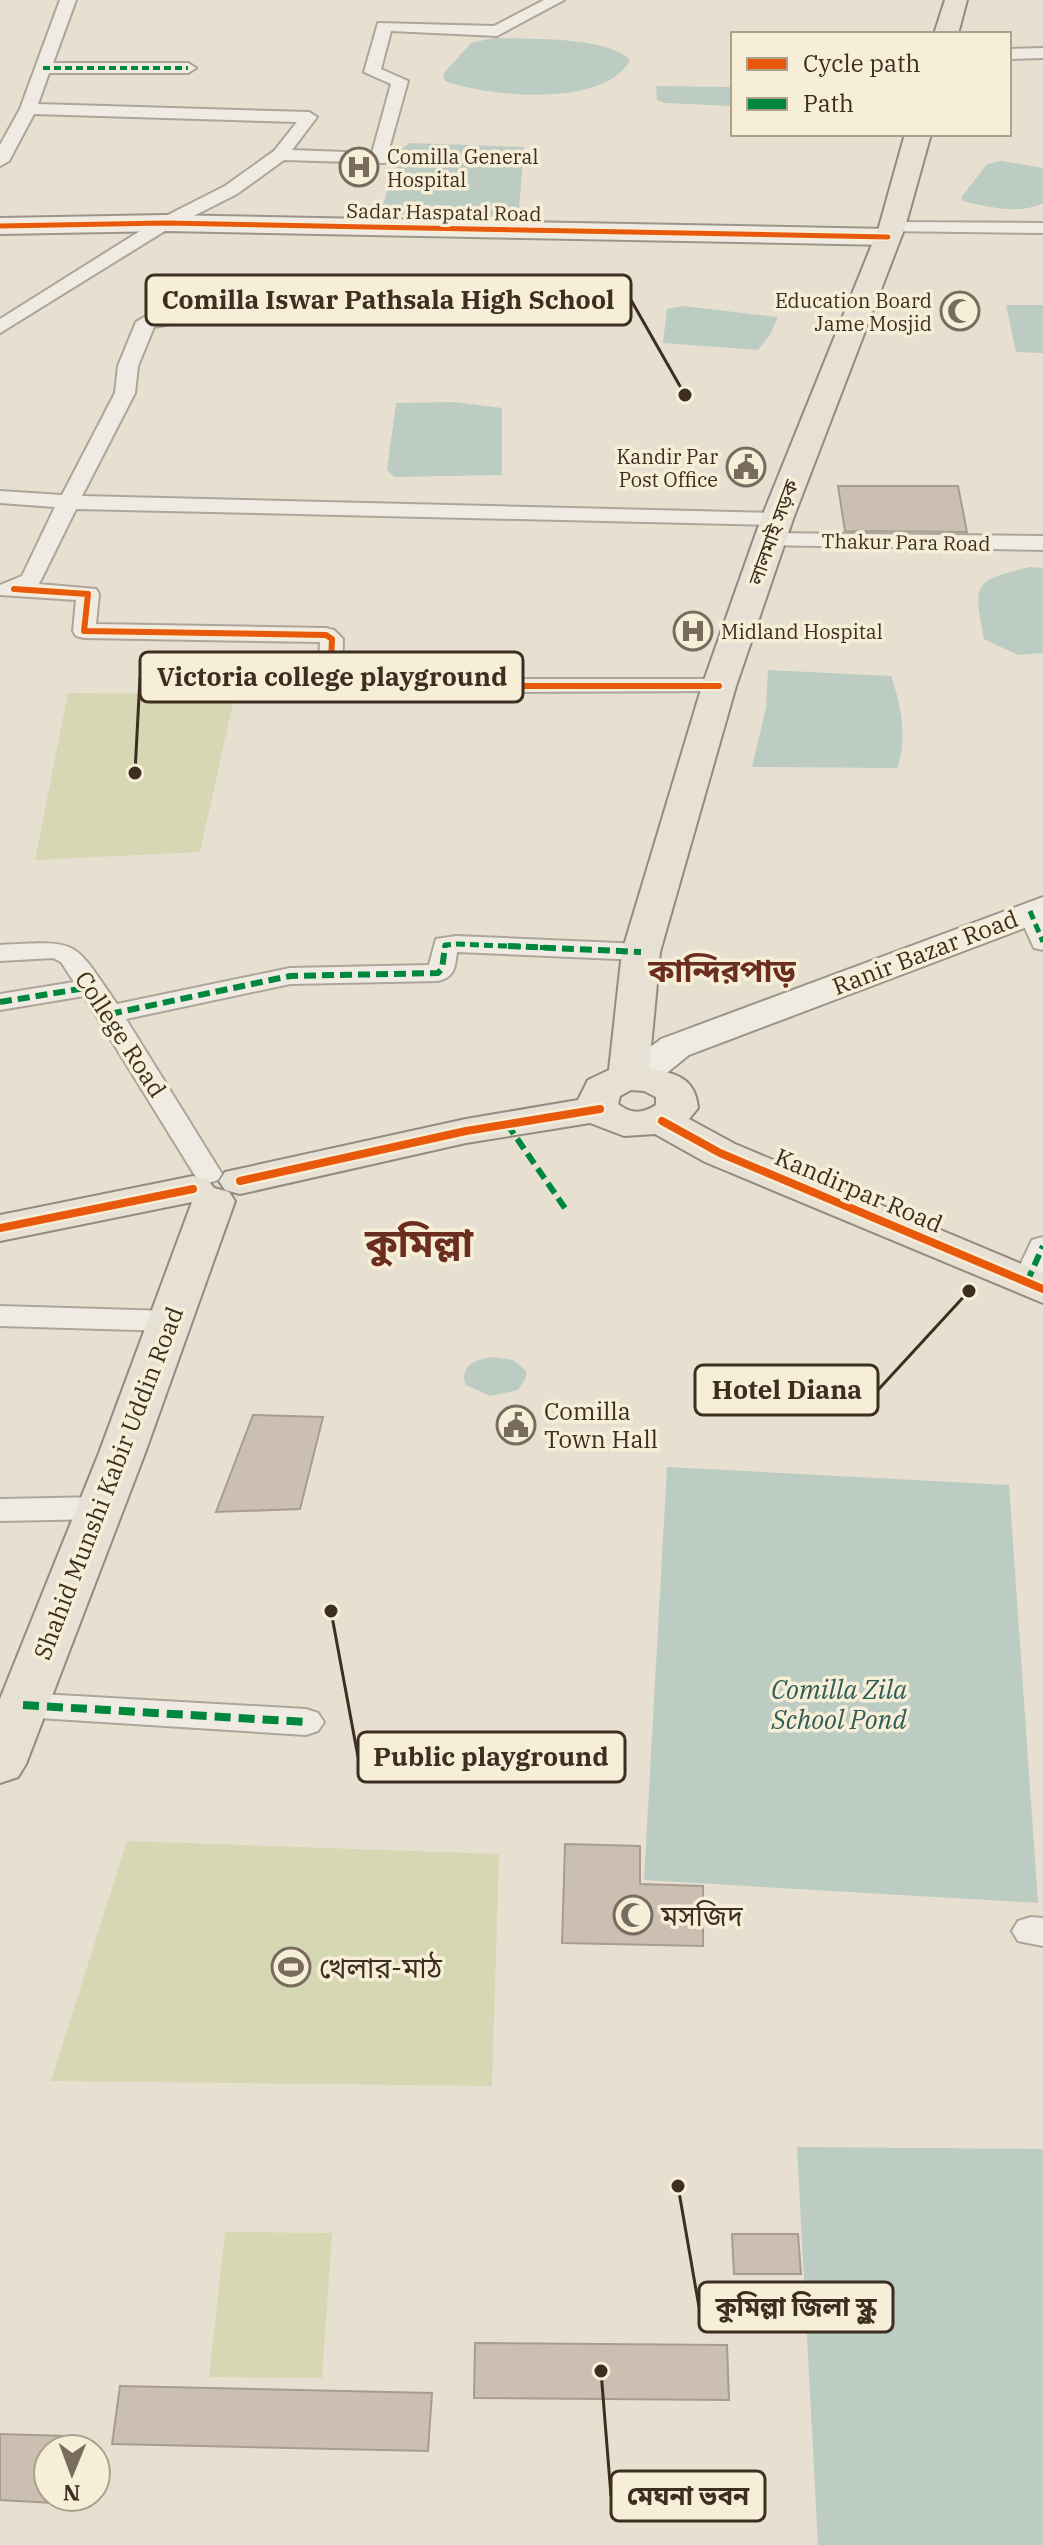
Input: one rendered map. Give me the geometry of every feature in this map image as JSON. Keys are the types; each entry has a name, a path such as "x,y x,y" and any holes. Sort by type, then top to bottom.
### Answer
{"main road":[{"path":"947,32 956,0"},
{"name":"লালমাই সড়ক","path":"631,1078 641,952 719,686 773,529 890,232 917,136"},
{"path":"0,1228 214,1186 466,1131 600,1109 622,1123 649,1124 662,1121 677,1108 676,1093 659,1082 631,1078 602,1089 597,1097 600,1109"},
{"name":"Kandirpar Road","path":"662,1121 720,1153 1038,1272"},
{"name":"Shahid Munshi Kabir Uddin Road","path":"0,1764 101,1508 170,1321 214,1186"}],"street":[{"path":"0,160 28,109 68,0"},
{"path":"280,155 379,159 400,81 372,72 384,26 497,31 556,0"},
{"path":"1011,54 1043,53"},
{"path":"43,68 188,68"},
{"path":"0,327 160,227 231,190 280,155 309,117 28,109"},
{"name":"Sadar Haspatal Road","path":"0,226 890,232"},
{"path":"890,232 1043,228"},
{"path":"7,590 31,580 125,393 128,366 146,322 183,317"},
{"name":"Thakur Para Road","path":"0,497 1043,543"},
{"path":"7,590 88,594 84,631 326,635 332,639 330,683 334,686 719,686"},
{"name":"Ranir Bazar Road","path":"631,1078 675,1047 1039,921"},
{"path":"110,1014 290,976 438,973 442,969 445,945 641,952"},
{"name":"College Road","path":"0,953 57,950 70,956 110,1014 214,1186"},
{"path":"0,1002 92,987"},
{"path":"0,1316 170,1321"},
{"path":"0,1510 101,1508"},
{"path":"23,1705 306,1722"}],"green space":[{"path":"68,693 235,694 200,852 35,860"},
{"name":"খেলার-মাঠ","path":"127,1841 499,1854 492,2086 51,2081"},
{"path":"225,2232 332,2233 322,2378 209,2377"}],"water":[{"path":"493,38 585,43 619,52 630,60 617,75 597,86 572,92 516,94 464,87 445,81 443,74 471,43"},
{"path":"656,86 731,87 731,106 657,100"},
{"path":"410,143 524,147 519,210 514,220 380,213 402,148"},
{"path":"1001,161 1043,168 1043,203 1014,209 963,201 961,198 987,164"},
{"path":"1006,305 1043,305 1043,353 1016,352"},
{"path":"683,306 778,317 770,335 758,350 663,343 667,309"},
{"path":"454,402 502,408 502,475 394,477 387,470 396,403"},
{"path":"1030,567 1043,568 1043,653 1018,655 984,639 979,595 987,581"},
{"path":"768,670 891,676 902,722 902,746 897,768 752,767 766,708"},
{"path":"492,1357 513,1360 526,1371 526,1378 518,1390 490,1396 466,1385 464,1379 469,1366"},
{"name":"Comilla Zila School Pond","path":"667,1467 1009,1485 1038,1903 644,1880"},
{"path":"797,2147 1043,2149 1043,2545 818,2545"}],"building":[{"path":"838,486 958,486 967,532 845,531"},
{"path":"253,1415 323,1417 300,1509 216,1512"},
{"name":"মসজিদ","path":"565,1844 640,1846 640,1884 703,1886 703,1946 562,1943"},
{"path":"732,2234 798,2234 801,2274 734,2274"},
{"path":"475,2343 727,2345 729,2400 474,2398"},
{"path":"120,2386 432,2393 428,2451 112,2444"},
{"path":"0,2434 32,2435 32,2502 0,2500"}],"marked path":[{"path":"43,68 188,68"},
{"path":"1030,911 1043,942"},
{"path":"110,1014 290,976 438,973 442,969 445,945 641,952"},
{"path":"0,1002 92,987"},
{"path":"507,1124 567,1211"},
{"path":"1027,1282 1043,1246"},
{"path":"23,1705 306,1722"}],"cycle path":[{"path":"0,226 166,223 888,237"},
{"path":"14,589 88,594 84,631 326,635 332,639 330,683 334,686 719,686"},
{"path":"240,1181 466,1131 600,1109"},
{"path":"662,1121 720,1153 1043,1289"},
{"path":"0,1228 193,1189"}],"place":[{"name":"Comilla General Hospital","path":"359,167"},
{"name":"Education Board Jame Mosjid","path":"960,311"},
{"name":"Comilla Iswar Pathsala High School","path":"685,395"},
{"name":"Kandir Par Post Office","path":"746,467"},
{"name":"Midland Hospital","path":"693,631"},
{"name":"Victoria college playground","path":"135,773"},
{"name":"Hotel Diana","path":"969,1291"},
{"name":"Comilla Town Hall","path":"516,1425"},
{"name":"Public playground","path":"331,1611"},
{"name":"মসজিদ","path":"633,1915"},
{"name":"খেলার-মাঠ","path":"291,1967"},
{"name":"কুমিল্লা জিলা স্কুল","path":"678,2186"},
{"name":"মেঘনা ভবন","path":"601,2371"}],"district":[{"name":"কান্দিরপাড়","path":"722,970"},
{"name":"কুমিল্লা","path":"419,1242"}]}
